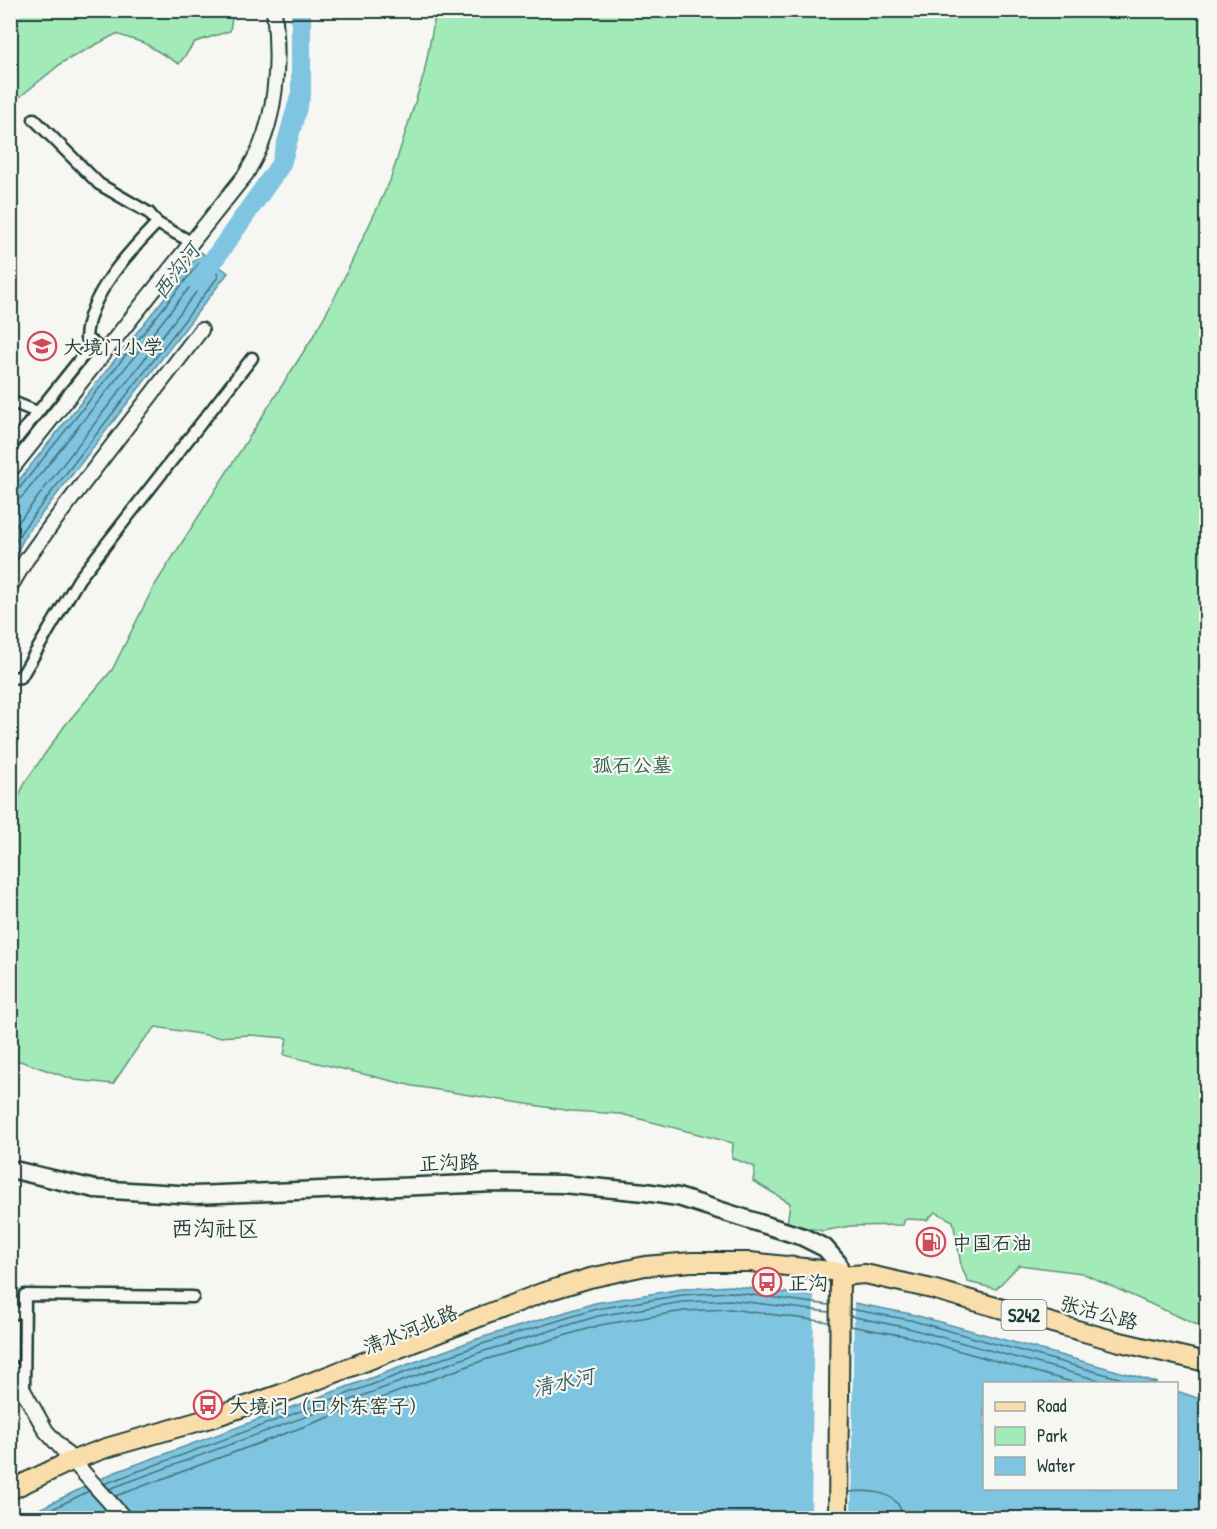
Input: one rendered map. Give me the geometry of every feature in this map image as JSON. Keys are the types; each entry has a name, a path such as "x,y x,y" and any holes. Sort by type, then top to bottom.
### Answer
{"main road":[{"name":"正沟路","path":"10,1169 95,1188 195,1196 495,1183 562,1184 645,1192 678,1197 803,1237 825,1248 838,1263 836,1276"},
{"name":"正沟路","path":"10,1179 98,1198 144,1202 189,1203 493,1191 562,1192 675,1203 716,1214 800,1244 824,1260 836,1276"},
{"name":"清水河北路","path":"10,1503 79,1470 106,1448 214,1417 281,1394 544,1292 590,1278 645,1266 692,1262 790,1265 836,1276"},
{"name":"张沽公路","path":"836,1276 865,1274 932,1289 1116,1341 1206,1362"},
{"path":"826,1518 836,1276"},
{"path":"834,1299 838,1518"},
{"name":"清水河北路","path":"10,1490 79,1470"}],"street":[{"path":"10,471 239,184 261,146 276,76 274,10"},
{"path":"34,119 99,184 149,213 157,223 193,243"},
{"path":"105,353 86,338 87,322 105,285 135,246 157,223"},
{"path":"10,587 52,524 201,330"},
{"path":"10,447 93,343"},
{"path":"10,678 21,677 79,579 252,358"},
{"path":"10,401 37,412"},
{"path":"24,1394 25,1295 193,1297"},
{"path":"10,1313 24,1313"},
{"path":"10,1367 46,1431 124,1518"}],"green space":[{"path":"11,10 233,11 230,31 195,42 179,64 144,43 116,34 63,62 11,104"},
{"name":"孤石公墓","path":"436,11 1206,11 1206,1329 1082,1273 1019,1265 996,1289 968,1282 961,1265 953,1221 935,1212 927,1220 905,1219 903,1225 850,1226 823,1231 787,1224 790,1203 753,1181 755,1167 732,1158 733,1143 621,1114 571,1111 413,1086 284,1055 287,1038 250,1035 218,1037 156,1027 140,1044 113,1084 75,1080 11,1060 11,816 25,782 66,724 112,670 153,588 311,340 335,297 390,181 424,74"}],"water":[{"path":"201,252 228,273 27,533 11,563 11,490"},
{"name":"清水河","path":"731,1286 828,1298 911,1314 1154,1382 983,1382 983,1490 1178,1490 1178,1391 1206,1401 1206,1518 928,1518 852,1514 851,1518 21,1518 113,1473 477,1339 595,1303 682,1289"}],"pier":[{"path":"814,1294 854,1300 851,1518 811,1518"}],"waterway":[{"name":"西沟河","path":"198,282 281,164 301,93 301,10"}],"place":[{"name":"大境门小学","path":"42,346"},
{"name":"中国石油","path":"931,1242"},
{"name":"正沟","path":"767,1282"},
{"name":"大境门（口外东窑子）","path":"208,1405"}],"district":[{"name":"西沟社区","path":"215,1228"}]}
